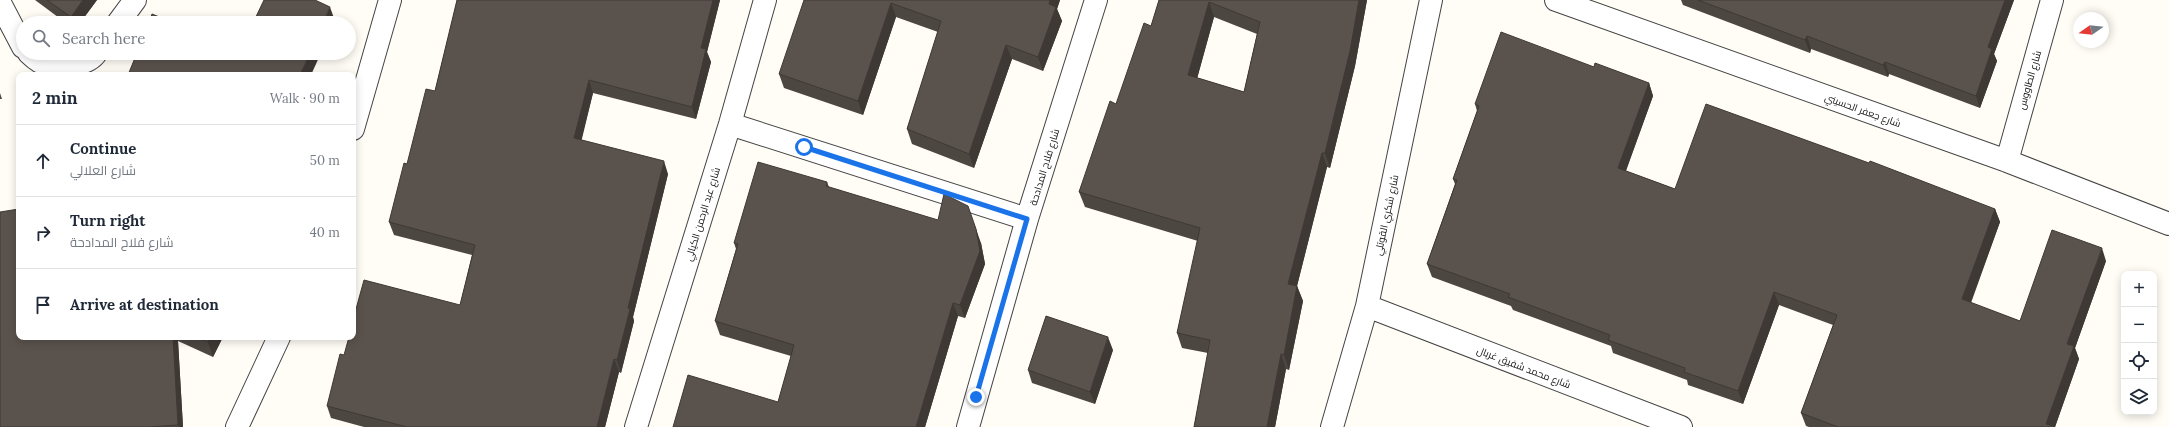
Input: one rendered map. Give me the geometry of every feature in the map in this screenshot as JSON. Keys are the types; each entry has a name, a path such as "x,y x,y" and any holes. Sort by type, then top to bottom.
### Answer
{"street":[{"path":"123,16 135,0"},
{"name":"شارع عبد الرحمن الكيالي","path":"636,427 730,124 765,0"},
{"name":"شارع فلاح المدادحة","path":"968,427 1027,219 1096,0"},
{"name":"شارع شكري القوتلي","path":"1332,427 1367,306 1431,0"},
{"name":"شارع جعفر الحسيني","path":"1556,0 2007,161 2169,224"},
{"name":"شارع الطاووس","path":"2007,161 2052,0"},
{"path":"356,118 388,1"},
{"path":"0,3 16,34"},
{"path":"35,60 51,66 72,65 86,60"},
{"path":"730,124 1027,219"},
{"name":"شارع محمد شفيق غربال","path":"1367,306 1681,427"},
{"path":"237,427 278,340"}],"building":[{"path":"47,0 83,0 72,16"},
{"path":"264,0 315,0 330,7 326,16 256,16"},
{"path":"457,0 713,0 701,48 706,49 692,107 589,80 574,138 664,161 628,308 630,309 617,360 614,359 597,427 407,427 327,406 340,354 344,355 348,340 356,340 356,309 364,280 460,305 475,245 389,222 404,163 407,164 426,89 435,91"},
{"path":"804,0 1050,0 1049,4 1056,7 1038,57 1006,45 969,154 907,129 941,21 891,3 858,101 779,74"},
{"path":"1159,0 1359,0 1350,51 1325,153 1322,153 1288,284 1297,286 1284,355 1281,354 1267,427 1194,427 1210,340 1177,333 1200,228 1079,192 1110,101 1116,104 1144,23 1151,26","holes":["1209,2 1260,22 1244,92 1188,75"]},
{"path":"1698,0 2005,0 1988,47 1992,49 1976,96 1885,62 1883,65 1807,36 1805,40"},
{"path":"1501,32 1594,67 1595,63 1649,83 1618,168 1675,189 1706,104 1869,163 1870,161 1995,209 1962,299 2020,321 2052,230 2102,248 2067,344 2074,346 2046,424 2054,426 1838,427 1801,413 1837,315 1774,292 1738,391 1684,372 1685,368 1608,340 1610,335 1508,297 1510,294 1427,264 1457,180 1453,179 1479,106 1475,104"},
{"path":"134,60 307,60 301,72 129,72"},
{"path":"758,162 827,182 826,186 938,220 944,194 968,206 976,229 980,251 960,305 953,303 916,427 673,427 688,375 778,402 794,345 715,321 738,244 734,243"},
{"path":"16,209 16,340 173,340 178,425 149,427 0,427 0,212"},
{"path":"1046,316 1108,337 1090,392 1028,370"}],"route":[{"path":"804,147 1027,219 976,397"}]}
